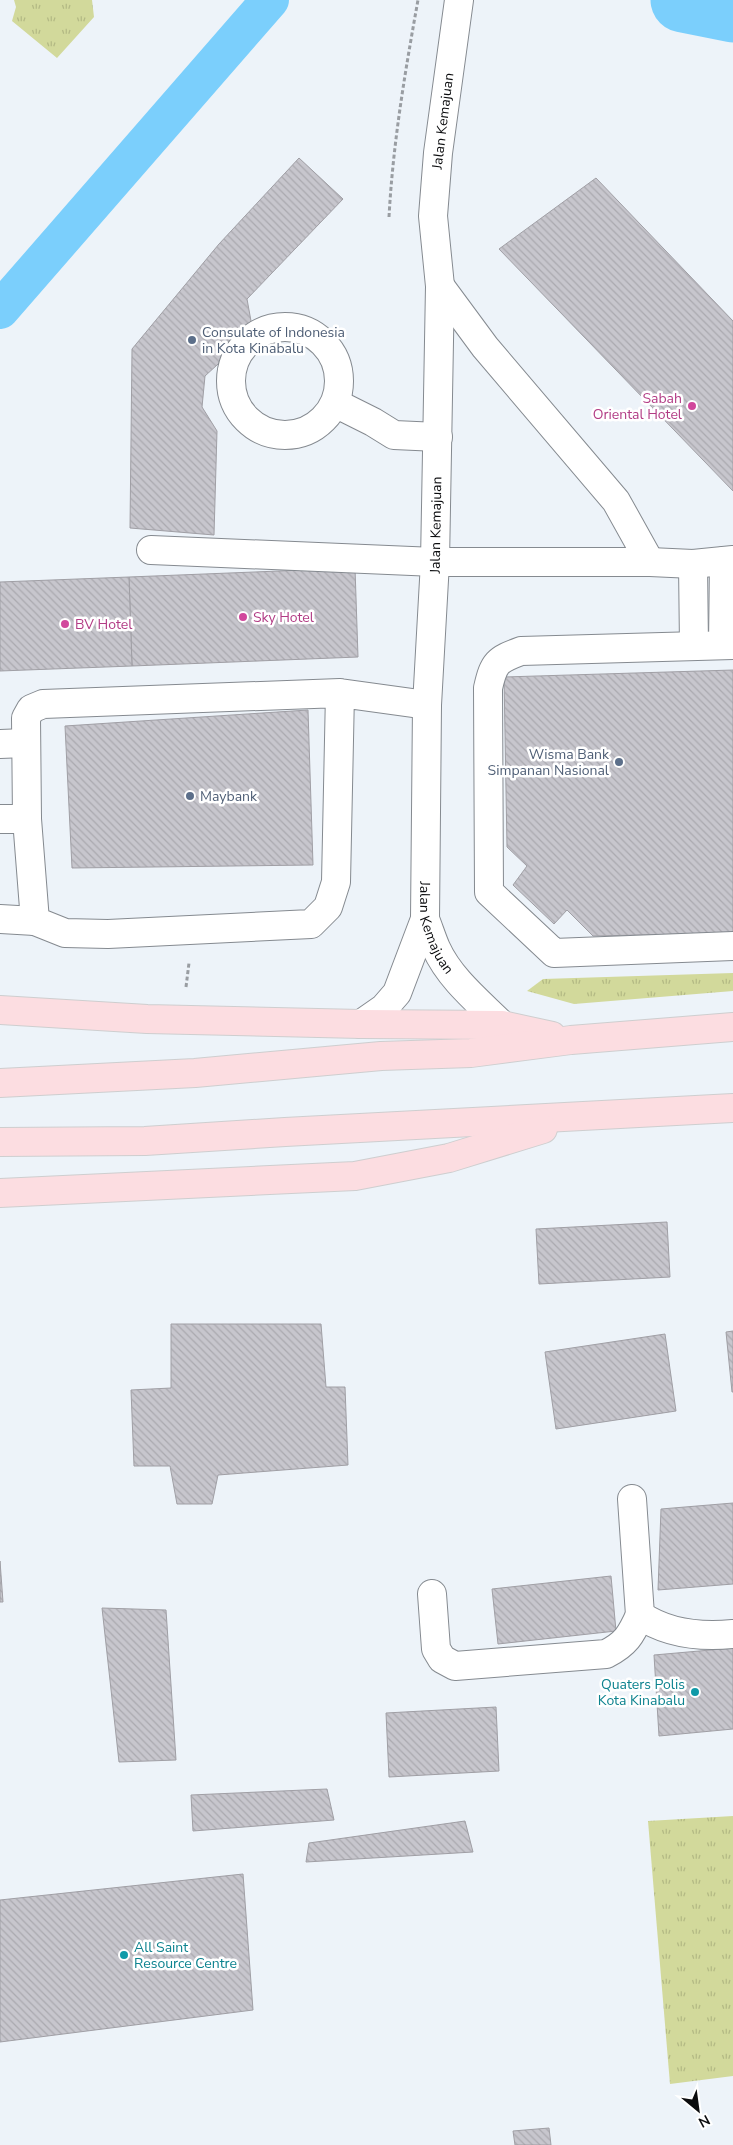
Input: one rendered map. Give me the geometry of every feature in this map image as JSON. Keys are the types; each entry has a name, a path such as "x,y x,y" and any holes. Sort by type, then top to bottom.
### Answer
{"main road":[{"path":"0,1010 147,1019 361,1024 502,1024 570,1040"},
{"path":"0,1083 195,1073 381,1056 471,1053 570,1040 733,1027"},
{"path":"0,1142 145,1141 733,1108"},
{"path":"0,1193 355,1176 449,1158 582,1117"}],"street":[{"name":"Jalan Kemajuan","path":"459,0 433,216 440,286 435,562 427,705 425,919 437,950 454,976 502,1024"},
{"path":"440,286 486,347 616,501 650,562"},
{"path":"335,403 394,435 438,437"},
{"path":"150,550 435,562 650,562 693,564 729,560 728,645 521,651 500,659 492,672 488,688 489,892 554,953 733,946"},
{"path":"693,564 694,646"},
{"path":"35,921 27,819 13,743 31,709 43,704 340,693 427,705"},
{"path":"0,919 35,921 65,933 108,934 311,924 328,907 336,882 340,693"},
{"path":"0,819 27,819"},
{"path":"361,1024 384,1008 397,993 425,919"},
{"path":"432,1594 436,1649 442,1659 455,1666 606,1654 620,1646 632,1634 640,1615 632,1500"},
{"path":"640,1615 670,1630 713,1636 733,1634"}],"path":[{"path":"389,216 392,165 401,98 418,0"}],"green space":[{"path":"14,0 92,0 94,17 57,58 12,21 16,7"},
{"path":"733,973 733,991 574,1004 527,991 543,979"},
{"path":"733,1816 733,2076 670,2084 648,1821"}],"building":[{"name":"Consulate of Indonesia in Kota Kinabalu","path":"299,158 343,199 247,299 253,332 205,376 202,407 217,431 214,535 130,528 132,349 219,244"},
{"name":"Sabah Oriental Hotel","path":"596,178 733,321 733,491 499,249"},
{"name":"Sky Hotel","path":"355,568 358,657 132,666 129,577"},
{"name":"BV Hotel","path":"129,577 132,666 0,671 0,582"},
{"name":"Wisma Bank Simpanan Nasional","path":"733,670 733,933 593,936 567,910 554,924 513,885 527,866 507,847 504,677"},
{"name":"Maybank","path":"308,710 313,865 72,868 65,726"},
{"path":"667,1222 670,1277 539,1284 536,1229"},
{"path":"171,1324 321,1324 326,1387 345,1387 348,1465 218,1475 212,1504 177,1504 170,1466 134,1466 131,1390 171,1388"},
{"path":"733,1331 733,1392 732,1392 726,1332"},
{"path":"665,1334 676,1411 556,1429 545,1352"},
{"path":"733,1503 733,1584 658,1590 661,1509"},
{"path":"0,1561 3,1602 0,1602"},
{"path":"611,1576 616,1631 498,1644 492,1589"},
{"path":"102,1608 166,1610 176,1760 119,1762"},
{"name":"Quaters Polis Kota Kinabalu","path":"733,1648 733,1729 659,1736 654,1655"},
{"path":"496,1707 499,1771 389,1777 386,1713"},
{"path":"327,1789 334,1820 193,1831 191,1795"},
{"path":"465,1821 473,1852 306,1862 309,1843"},
{"name":"All Saint Resource Centre","path":"243,1874 253,2010 0,2042 0,1900"},
{"path":"549,2128 551,2145 515,2145 513,2131"}],"waterway":[{"path":"0,310 270,0"},
{"path":"683,0 733,10"}],"place":[{"name":"Consulate of Indonesia in Kota Kinabalu","path":"192,340"},
{"name":"Sabah Oriental Hotel","path":"692,406"},
{"name":"Sky Hotel","path":"243,617"},
{"name":"BV Hotel","path":"65,624"},
{"name":"Wisma Bank Simpanan Nasional","path":"619,762"},
{"name":"Maybank","path":"190,796"},
{"name":"Quaters Polis Kota Kinabalu","path":"695,1692"},
{"name":"All Saint Resource Centre","path":"124,1955"}]}
